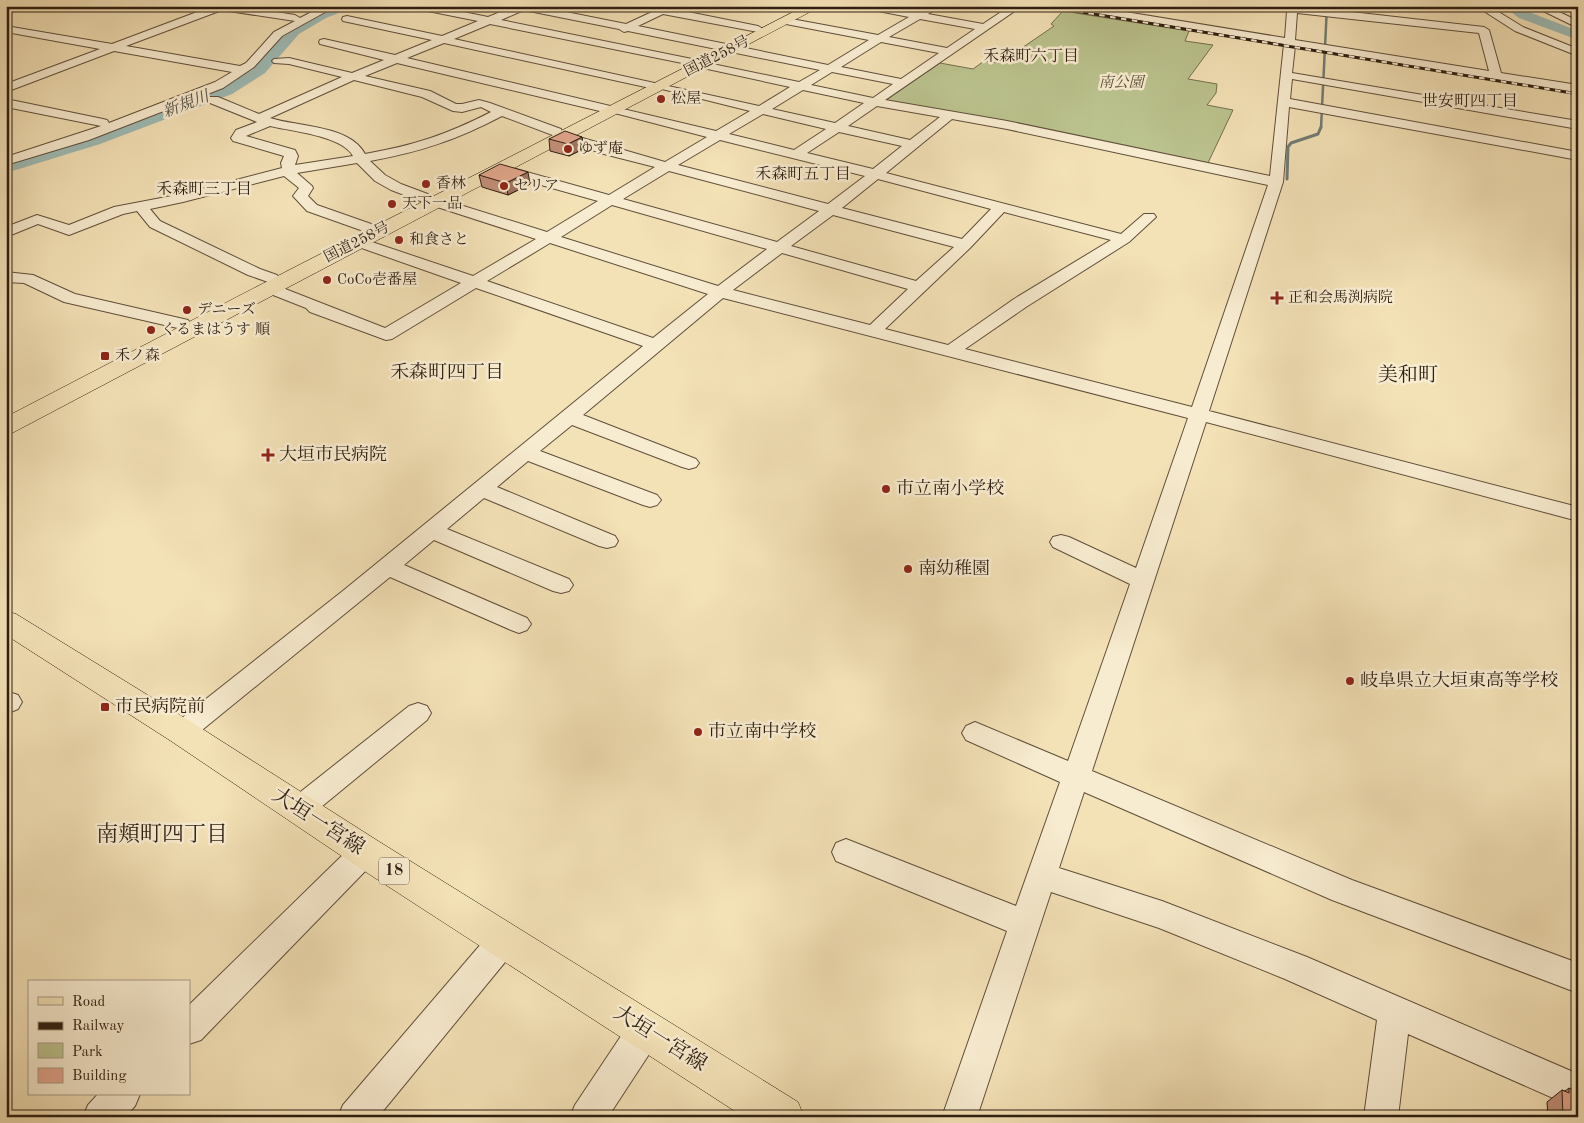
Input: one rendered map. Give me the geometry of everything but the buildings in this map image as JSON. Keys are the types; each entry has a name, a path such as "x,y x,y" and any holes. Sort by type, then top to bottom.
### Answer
{"main road":[{"name":"国道258号","path":"729,47 758,29 803,6"},
{"name":"国道258号","path":"6,427 270,283 697,63 815,6"},
{"name":"国道258号","path":"430,200 500,169 560,134"},
{"name":"国道258号","path":"6,415 182,324 270,283"},
{"name":"大垣一宮線","path":"8,625 182,732 365,852 783,1117"}],"street":[{"path":"6,11 22,6"},
{"path":"6,88 221,6 295,18"},
{"path":"6,161 84,137 222,88 260,40 295,18 319,6"},
{"path":"6,29 238,70 250,65 278,34 330,6"},
{"path":"418,6 697,63 875,102 950,115 1276,182"},
{"path":"656,345 473,282 363,235 312,208 300,196 306,188 290,174 288,163 291,156 290,153 238,138 241,133 263,120 352,77 523,6 903,83"},
{"path":"641,6 758,29"},
{"path":"868,6 985,28"},
{"path":"141,207 154,224 254,272 316,308 386,335 934,6"},
{"path":"796,155 1017,6"},
{"path":"1069,6 1111,9 1290,46 1578,97"},
{"path":"1266,6 1293,8 1383,24 1484,30 1496,76"},
{"path":"1381,6 1383,24"},
{"path":"1481,6 1518,29 1578,53"},
{"path":"1538,6 1578,25"},
{"path":"959,1117 1143,581 1276,182 1293,8"},
{"path":"537,70 663,10"},
{"path":"347,19 655,85 913,145"},
{"path":"786,21 949,52"},
{"path":"324,42 875,174 1124,239"},
{"path":"1290,46 1385,53 1496,76 1578,89"},
{"path":"278,61 290,61 426,94 453,108 479,104 521,78"},
{"path":"1286,75 1578,125"},
{"path":"6,174 115,138 229,94 222,88"},
{"path":"214,100 263,120 309,131 322,132 355,147 360,158 387,183 430,200 720,292 952,350 1578,514"},
{"path":"1284,102 1578,156"},
{"path":"6,103 103,123"},
{"path":"479,104 606,150 965,245"},
{"path":"6,233 36,219 68,230 119,210 192,196 289,170 405,151 433,143 469,128 500,112"},
{"path":"182,732 432,531 720,292 830,210 950,115"},
{"path":"500,169 918,287"},
{"path":"874,330 965,245 1002,206"},
{"path":"952,350 1020,303 1124,239 1149,217"},
{"path":"6,277 26,278 70,298 182,324"},
{"path":"569,417 689,463"},
{"path":"526,453 650,500"},
{"path":"482,489 607,540"},
{"path":"432,531 561,586"},
{"path":"1061,542 1143,581"},
{"path":"387,567 520,624"},
{"path":"299,809 418,713"},
{"path":"975,733 1343,890 1578,978"},
{"path":"190,1027 365,852"},
{"path":"846,852 1026,924"},
{"path":"1041,875 1162,915 1296,968 1578,1092"},
{"path":"355,1117 504,940"},
{"path":"1381,1117 1394,1011"},
{"path":"587,1117 645,1030"},
{"path":"100,1117 121,1096"}],"green space":[{"name":"南公園","path":"1063,11 1189,31 1185,41 1213,45 1188,79 1217,84 1216,93 1207,105 1233,110 1207,165 885,101 940,63 973,69 984,61 1000,63 1054,26 1051,24"}],"waterway":[{"name":"新規川","path":"6,167 94,140 226,90 259,70 294,31 321,15 344,6"},
{"path":"1321,128 1327,6"},
{"path":"1510,6 1524,15 1578,36"},
{"path":"1287,179 1288,147 1291,143 1318,134 1321,127"}],"railway":[{"path":"1045,6 1578,94"}],"place":[{"name":"松屋","path":"661,99"},
{"name":"ゆず庵","path":"568,149"},
{"name":"香林","path":"426,184"},
{"name":"セリア","path":"504,186"},
{"name":"天下一品","path":"392,204"},
{"name":"和食さと","path":"399,240"},
{"name":"CoCo壱番屋","path":"327,280"},
{"name":"正和会馬渕病院","path":"1277,298"},
{"name":"デニーズ","path":"187,310"},
{"name":"くるまはうす 順","path":"151,330"},
{"name":"禾ノ森","path":"105,356"},
{"name":"大垣市民病院","path":"268,455"},
{"name":"市立南小学校","path":"886,489"},
{"name":"南幼稚園","path":"908,569"},
{"name":"岐阜県立大垣東高等学校","path":"1350,681"},
{"name":"市民病院前","path":"105,707"},
{"name":"市立南中学校","path":"698,732"}],"district":[{"name":"禾森町六丁目","path":"1031,57"},
{"name":"世安町四丁目","path":"1470,102"},
{"name":"禾森町五丁目","path":"803,175"},
{"name":"禾森町三丁目","path":"204,190"},
{"name":"禾森町四丁目","path":"447,373"},
{"name":"美和町","path":"1408,376"},
{"name":"南頬町四丁目","path":"162,835"}]}
